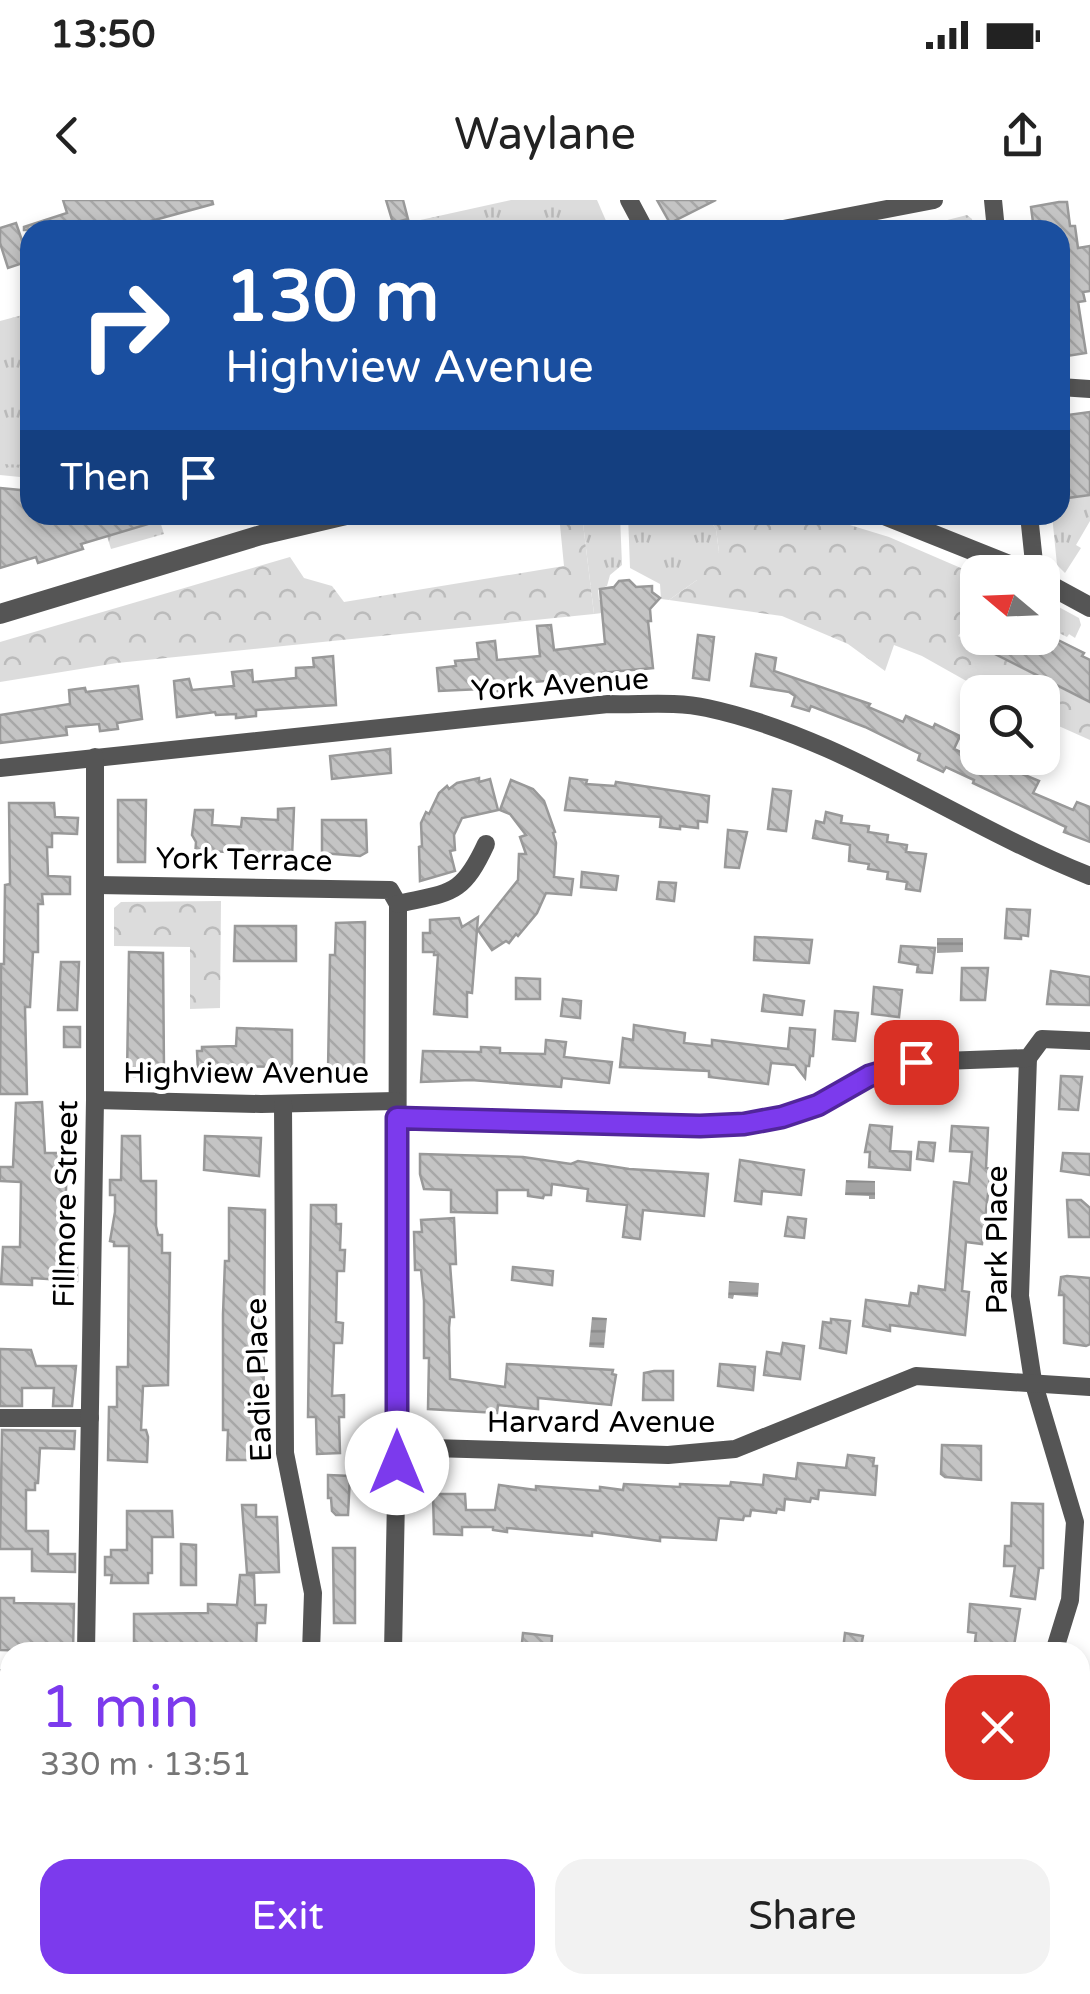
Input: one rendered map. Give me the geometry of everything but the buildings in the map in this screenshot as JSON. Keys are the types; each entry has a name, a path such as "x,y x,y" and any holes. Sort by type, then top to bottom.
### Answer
{"street":[{"path":"830,220 934,200"},
{"path":"0,614 304,525"},
{"path":"909,525 984,555"},
{"path":"1029,525 1033,555"},
{"path":"1060,590 1090,607"},
{"name":"York Avenue","path":"0,768 608,704 704,707 755,722 857,762 1035,854 1090,876"},
{"name":"Fillmore Street","path":"86,1642 95,1100 95,756"},
{"name":"York Terrace","path":"97,885 394,897 444,894 470,878 486,844"},
{"path":"393,1642 397,1447 394,897"},
{"name":"Highview Avenue","path":"95,1100 282,1104 700,1126 744,1124 818,1105 869,1076 916,1062 1028,1058 1042,1039 1090,1042"},
{"name":"Park Place","path":"1028,1058 1020,1296 1033,1381 1075,1522 1070,1600 1057,1642"},
{"name":"Eadie Place","path":"282,1104 284,1453 313,1593 312,1642"},
{"name":"Harvard Avenue","path":"397,1447 668,1455 735,1450 916,1376 1090,1387"},
{"path":"0,1418 90,1418"}],"green space":[{"path":"511,200 597,200 606,220 420,220"},
{"path":"967,215 972,220 947,220"},
{"path":"20,316 20,477 0,475 0,321"},
{"path":"0,425 20,426 20,465 0,464"},
{"path":"1090,495 1090,521 1076,545 1081,548 1065,573 1060,568 1060,555 1056,555 1053,525 1070,525 1070,498"},
{"path":"131,525 161,525 164,534 111,549 107,536"},
{"path":"560,525 583,525 594,614 117,663 0,682 0,642 290,557 304,578 332,586 344,602 564,566"},
{"path":"583,525 620,525 622,565 610,575 607,586 598,590 599,600 607,599 608,606 602,607 602,613 594,614"},
{"path":"628,525 713,525 716,529 719,552 697,580 669,600 661,599 660,584 630,568"},
{"path":"713,525 850,525 889,537 960,568 960,655 995,655 1035,675 960,677 894,645 885,671 848,644 782,616 669,600 697,580 697,562 719,552"},
{"path":"1060,608 1079,618 1081,625 1075,638 1069,634 1067,637 1060,634"},
{"path":"1060,688 1090,703 1090,740 1060,727"},
{"path":"221,901 220,1008 190,1009 190,947 114,946 114,908 121,902"}],"shaded area":[{"path":"937,938 963,938 963,952 937,953"},
{"path":"846,1180 875,1181 875,1199 845,1195"},
{"path":"729,1281 759,1283 758,1297 728,1298"},
{"path":"592,1317 607,1318 604,1348 589,1347"}],"route":[{"path":"397,1463 397,1118 744,1124 818,1105 869,1076 916,1062"}]}
